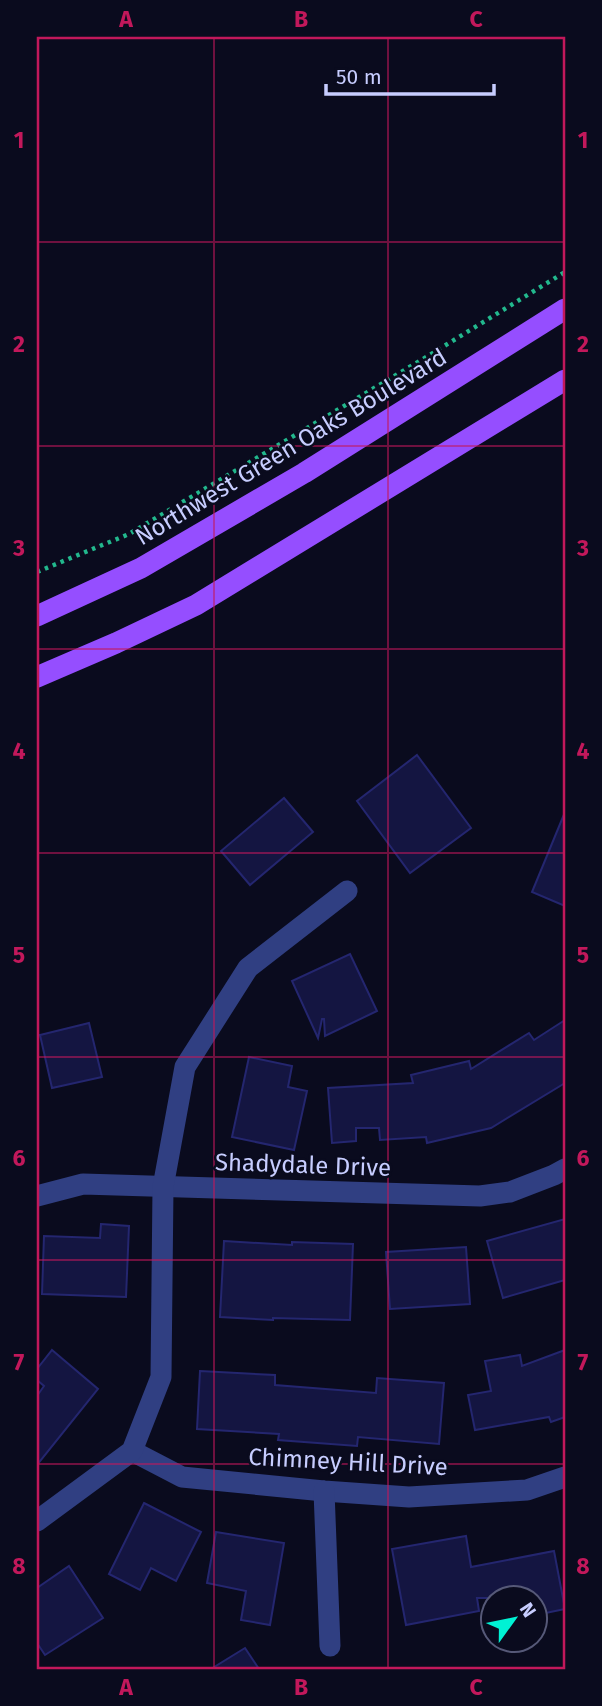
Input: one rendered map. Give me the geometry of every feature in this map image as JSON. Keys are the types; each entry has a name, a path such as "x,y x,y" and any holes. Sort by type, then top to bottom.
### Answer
{"main road":[{"name":"Northwest Green Oaks Boulevard","path":"37,615 141,568 304,473 565,309"},
{"path":"37,677 196,606 565,380"}],"street":[{"path":"37,1521 132,1451 161,1377 163,1187 185,1067 248,968 347,891"},
{"name":"Shadydale Drive","path":"37,1196 83,1184 480,1196 510,1192 565,1169"},
{"name":"Chimney Hill Drive","path":"132,1451 182,1477 410,1497 527,1490 565,1477"},
{"path":"324,1491 330,1646"}],"path":[{"path":"37,572 129,534 565,272"}],"building":[{"path":"417,755 471,828 410,873 357,801"},
{"path":"284,798 313,832 250,885 221,851"},
{"path":"565,812 565,906 532,892"},
{"path":"350,954 377,1011 325,1036 322,1019 318,1038 292,981"},
{"path":"565,1020 565,1083 491,1128 427,1143 426,1137 380,1140 379,1128 356,1128 356,1141 332,1143 328,1088 413,1083 411,1075 469,1061 471,1069 529,1033 534,1040"},
{"path":"89,1023 102,1077 52,1088 40,1035"},
{"path":"249,1057 292,1066 288,1087 307,1091 294,1150 232,1137"},
{"path":"565,1219 565,1280 503,1298 487,1241"},
{"path":"101,1224 129,1226 126,1297 42,1294 44,1236 100,1238"},
{"path":"224,1241 292,1245 292,1242 353,1244 350,1320 220,1317"},
{"path":"466,1247 470,1304 390,1309 386,1252"},
{"path":"52,1350 98,1389 37,1465 37,1396 44,1386 37,1380 37,1369"},
{"path":"565,1350 565,1417 551,1422 549,1417 475,1430 468,1395 491,1391 485,1361 520,1355 522,1366"},
{"path":"200,1371 275,1375 275,1385 376,1393 377,1378 444,1383 439,1444 358,1437 357,1446 278,1440 279,1434 197,1429"},
{"path":"144,1503 201,1532 176,1581 151,1568 140,1590 109,1574"},
{"path":"216,1532 284,1543 270,1625 241,1620 246,1591 207,1583"},
{"path":"466,1536 471,1567 554,1551 565,1609 550,1612 550,1584 480,1584 480,1598 477,1598 479,1611 406,1625 392,1549"},
{"path":"69,1566 103,1618 45,1655 37,1643 37,1588"},
{"path":"245,1648 259,1669 211,1669"}]}
